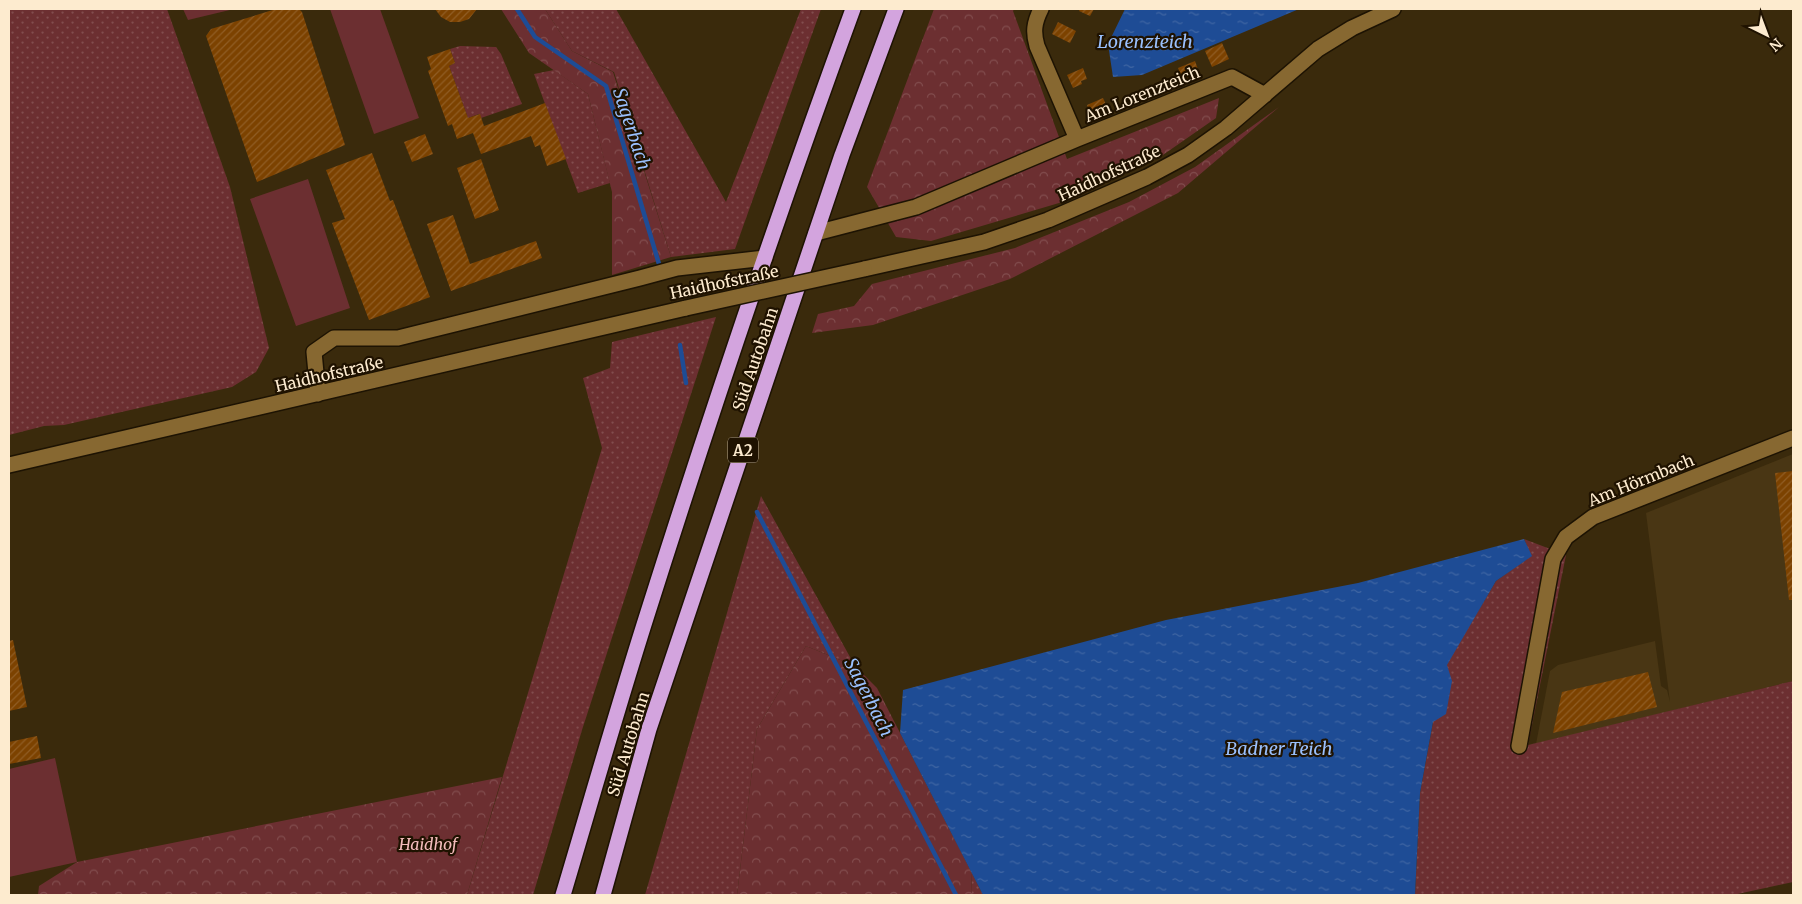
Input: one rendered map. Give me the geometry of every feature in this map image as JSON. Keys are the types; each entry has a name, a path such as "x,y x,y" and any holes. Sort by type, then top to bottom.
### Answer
{"highway":[{"name":"Süd Autobahn","path":"563,895 648,613 805,139 853,9"},
{"name":"Süd Autobahn","path":"603,895 649,729 842,155 896,9"}],"street":[{"name":"Am Lorenzteich","path":"1041,9 1035,20 1035,40 1077,139 1232,77 1265,95"},
{"name":"Haidhofstraße","path":"9,465 686,308 984,242 1048,220 1147,177 1188,156 1226,128 1318,49 1352,28 1393,9"},
{"path":"816,233 916,207 1077,139"},
{"path":"318,394 314,352 334,338 398,338 677,268 765,258"},
{"name":"Am Hörmbach","path":"1519,746 1553,559 1566,537 1593,517 1793,438"}],"shaded area":[{"path":"1793,454 1793,681 1536,744 1550,671 1558,665 1655,641 1661,686 1667,690 1670,702 1646,513"}],"green space":[{"path":"9,9 167,9 230,187 269,348 256,372 232,387 64,425 44,426 9,435"},
{"path":"183,9 234,9 188,20"},
{"path":"330,9 380,9 419,118 374,134"},
{"path":"501,9 545,9 572,51 613,72 671,257 612,275 612,192 588,94 529,53"},
{"path":"545,9 616,9 726,202 801,9 821,9 735,249 671,257 614,72 572,51"},
{"path":"934,9 1014,9 1013,11 1067,159 1219,98 1216,118 1160,157 1059,203 931,241 896,237 867,187"},
{"path":"460,46 496,47 501,54 522,104 481,118 479,114 468,118 449,66 455,63 450,49"},
{"path":"554,70 588,94 610,183 578,193 534,74"},
{"path":"1279,107 1178,193 1010,279 873,325 812,333 818,314 854,306 872,284 1015,248 1129,202 1195,167"},
{"path":"308,179 350,308 296,326 250,199"},
{"path":"716,317 582,730 533,895 467,895 602,448 583,378 610,368 612,342"},
{"path":"761,496 855,666 806,646 757,729 737,895 645,895"},
{"path":"1524,539 1566,555 1528,745 1793,681 1793,882 1733,895 1415,895 1420,793 1446,665 1496,581 1531,556"},
{"path":"806,646 855,666 877,688 971,871 972,895 737,895 757,729"},
{"path":"55,758 77,862 9,877 9,769"},
{"name":"Haidhof","path":"502,777 467,895 38,895 39,886 77,862"},
{"path":"971,871 983,895 972,895"}],"water":[{"name":"Lorenzteich","path":"1125,9 1299,9 1142,75 1113,77 1108,44"},
{"name":"Badner Teich","path":"1524,539 1532,556 1496,581 1447,665 1452,681 1446,714 1433,722 1420,793 1415,895 983,895 900,733 903,690 1166,620 1358,583"}],"building":[{"path":"276,9 299,9 302,12 345,145 257,182 206,36 211,29"},
{"path":"435,9 477,9 469,19 460,22 450,22 441,17"},
{"path":"1080,9 1094,9 1090,16 1079,11"},
{"path":"1058,22 1076,31 1070,43 1052,34"},
{"path":"1222,43 1229,59 1212,67 1205,51"},
{"path":"450,49 455,63 449,66 468,118 480,114 484,126 545,103 566,159 547,166 540,145 535,147 531,136 481,154 473,133 457,139 452,124 448,126 428,71 431,69 427,57"},
{"path":"1195,61 1199,72 1183,80 1178,68"},
{"path":"1083,68 1087,79 1081,81 1082,84 1073,88 1067,75"},
{"path":"1103,98 1108,109 1091,116 1087,105"},
{"path":"425,134 433,154 412,162 404,142"},
{"path":"372,153 390,201 393,200 430,297 369,320 332,223 345,219 326,170"},
{"path":"481,159 499,210 475,219 457,168"},
{"path":"453,215 470,264 536,241 542,258 451,291 427,224"},
{"path":"1793,471 1793,600 1789,600 1775,473"},
{"path":"13,640 27,707 9,711 9,641"},
{"path":"1648,672 1657,707 1553,733 1562,692"},
{"path":"37,736 41,758 9,764 9,742"}],"waterway":[{"name":"Sagerbach","path":"517,9 535,37 606,86 659,264"},
{"name":"Sagerbach","path":"680,345 686,383"},
{"name":"Sagerbach","path":"757,512 956,895"}]}
